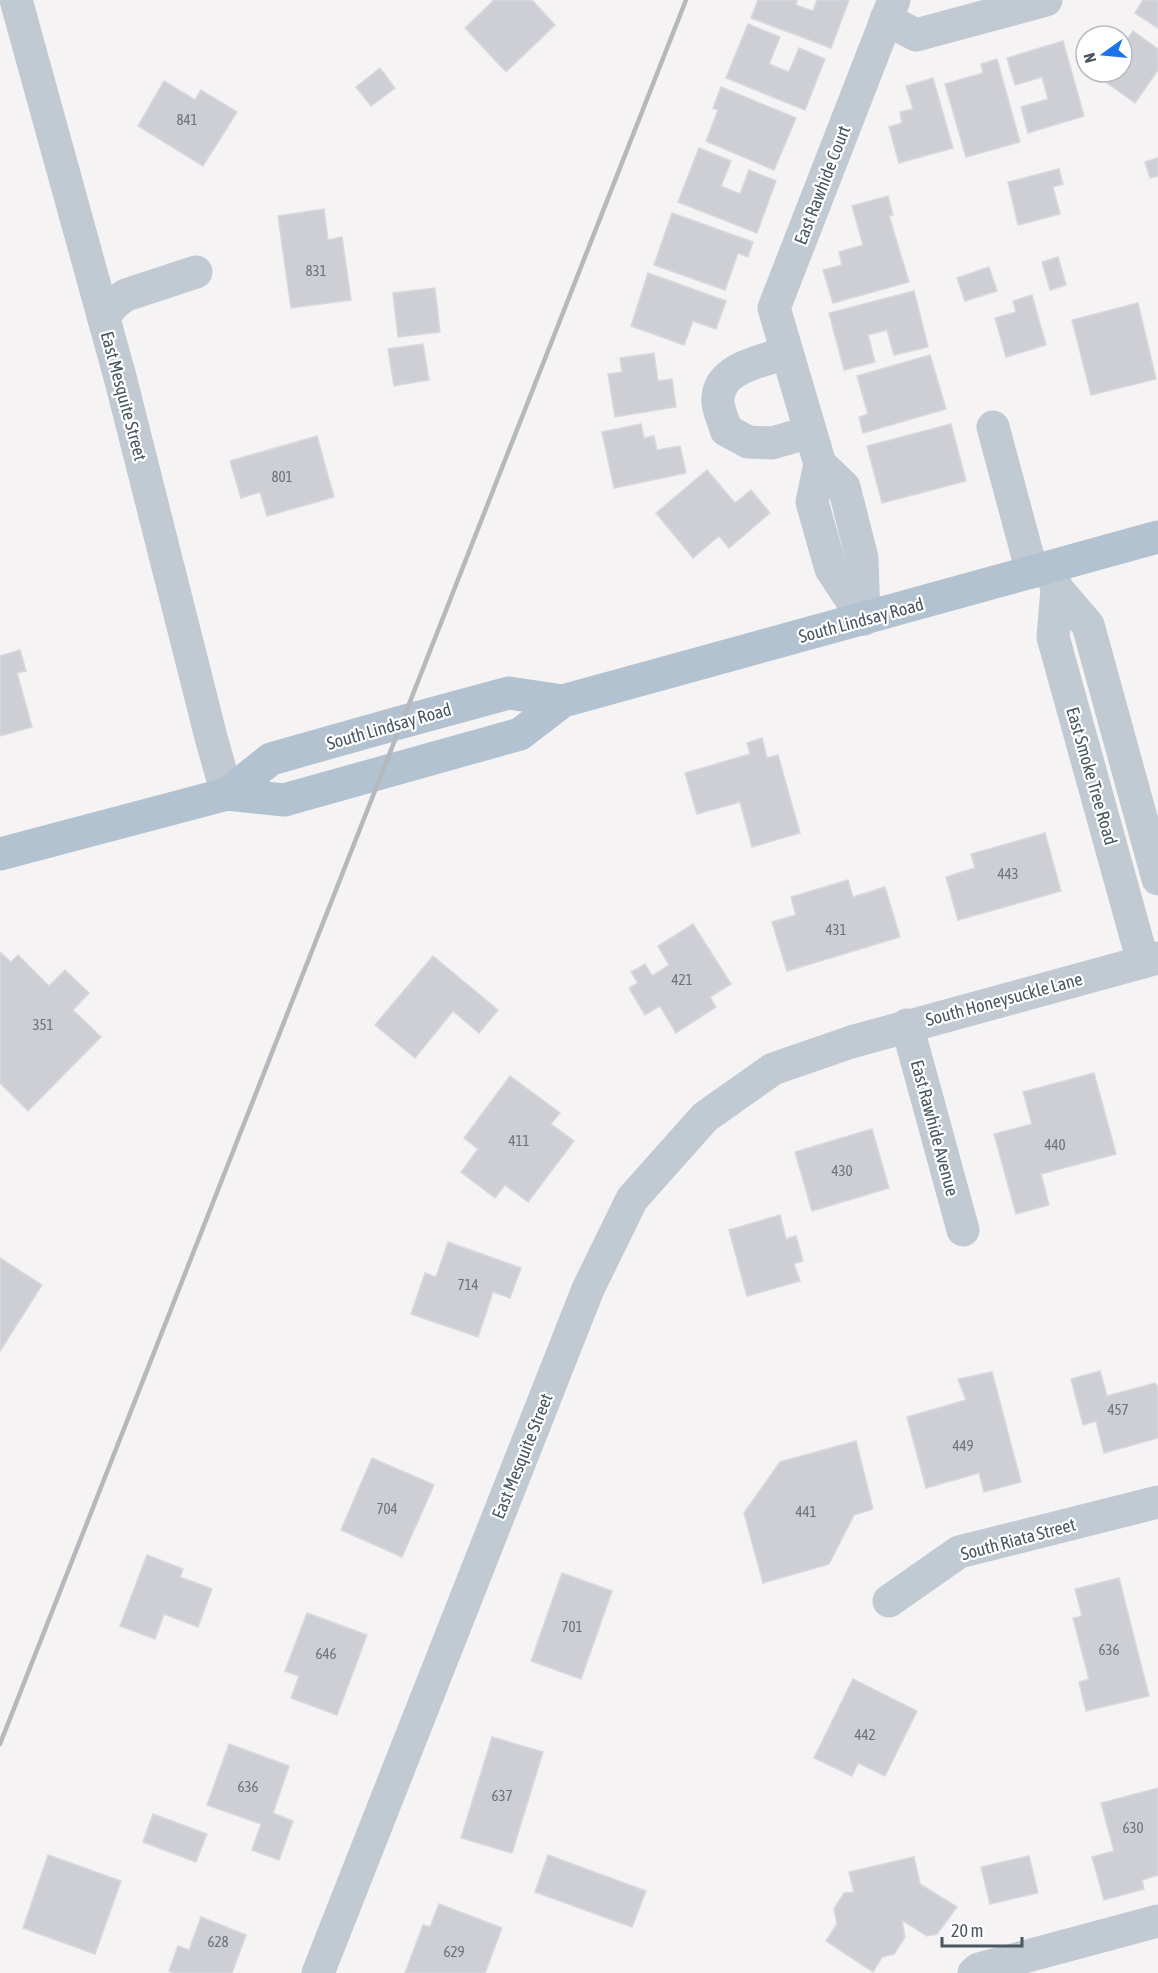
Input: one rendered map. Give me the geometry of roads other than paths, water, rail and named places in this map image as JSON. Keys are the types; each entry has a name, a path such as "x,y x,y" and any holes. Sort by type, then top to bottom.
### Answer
{"main road":[{"name":"South Lindsay Road","path":"0,854 227,794 284,800 295,797 520,734 563,701 864,619 1046,576 1158,537"},
{"name":"South Lindsay Road","path":"227,794 271,759 402,722 509,693 563,701"}],"street":[{"name":"East Mesquite Street","path":"16,0 103,316 227,794"},
{"name":"East Rawhide Court","path":"864,619 831,569 812,502 820,464 774,308 890,9 916,35 1046,0"},
{"path":"103,316 116,302 126,296 196,272"},
{"path":"787,353 738,368 721,385 718,403 726,430 748,442 771,443 810,432"},
{"path":"993,427 1046,576"},
{"name":"East Smoke Tree Road","path":"1046,576 1088,625 1158,879"},
{"name":"East Smoke Tree Road","path":"1046,576 1053,637 1150,959"},
{"name":"South Honeysuckle Lane","path":"851,1042 1150,959"},
{"name":"East Rawhide Avenue","path":"907,1025 963,1230"},
{"name":"East Mesquite Street","path":"318,1973 588,1289 632,1199 705,1117 773,1069 851,1042"},
{"name":"South Riata Street","path":"889,1601 959,1552 1158,1502"},
{"path":"974,1973 978,1969 1158,1921"}],"railway":[{"path":"0,1744 686,0"}]}
